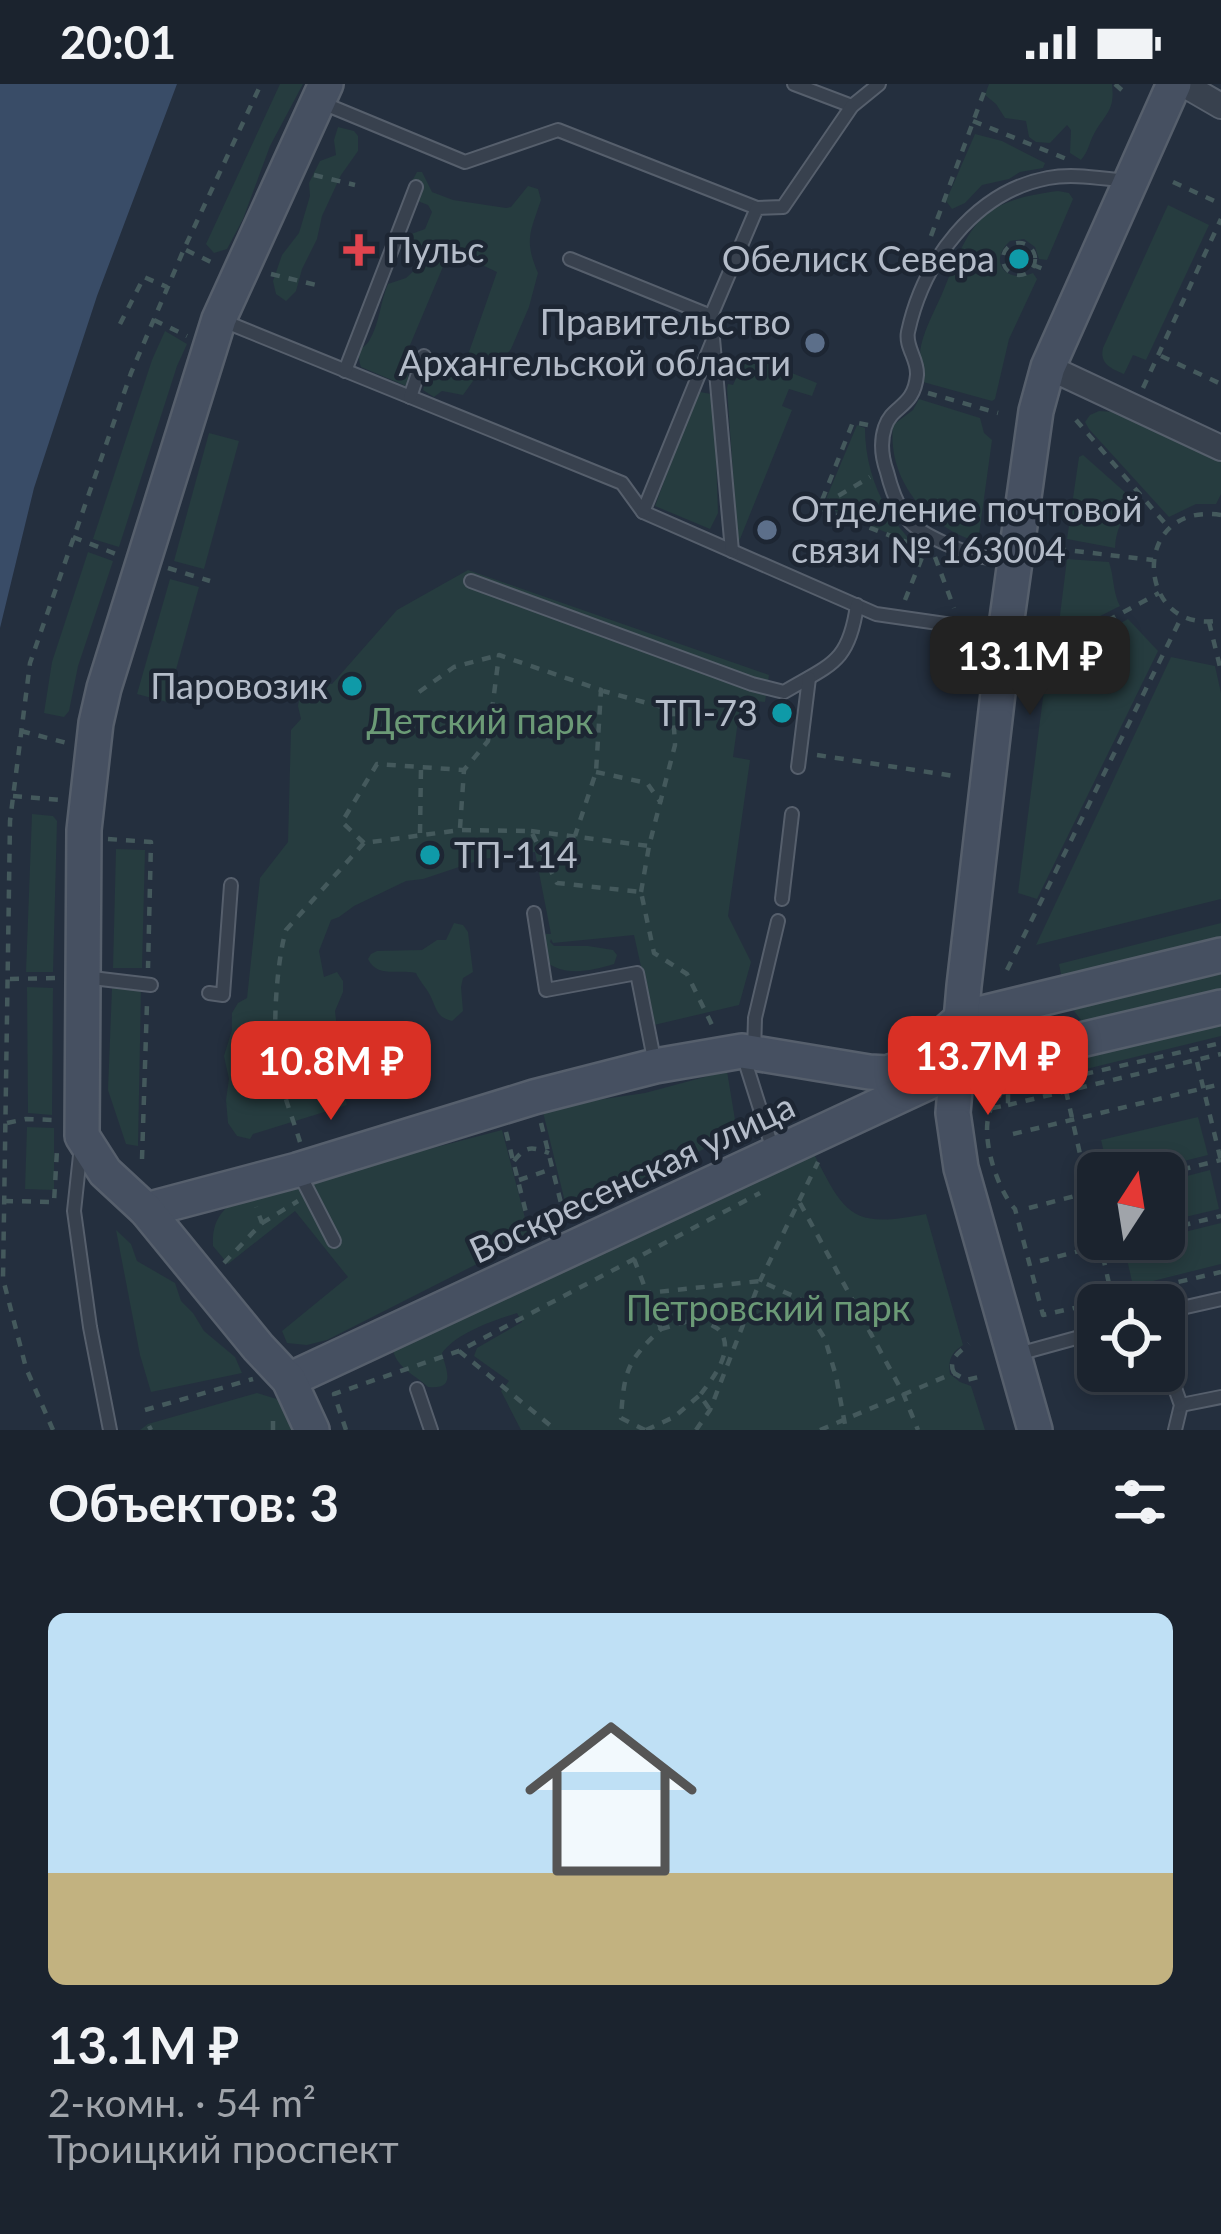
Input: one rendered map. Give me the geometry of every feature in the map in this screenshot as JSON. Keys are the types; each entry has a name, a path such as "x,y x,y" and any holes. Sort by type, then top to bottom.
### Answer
{"street":[{"path":"1035,1430 958,1155 953,1113 1005,633 1036,411 1048,367 1178,84 1221,106"},
{"path":"312,1430 258,1347 146,1210 105,1172 69,1128 70,978 96,723 110,666 206,329 322,93"},
{"path":"1048,367 1221,448"},
{"name":"Воскресенская улица","path":"146,1210 302,1169 534,1097 737,1046 889,1073 912,1063 962,1018 1221,955"},
{"name":"Воскресенская улица","path":"277,1378 572,1249 783,1170 957,1069 1221,1006"}],"lane":[{"path":"794,84 852,106"},
{"path":"322,93 465,162 557,130 757,208 783,207 852,106 879,84"},
{"path":"1016,560 980,557 908,520 882,455 885,427 914,388 917,368 907,342 908,330 944,247 993,200 1045,178 1131,181"},
{"path":"345,371 416,187"},
{"path":"732,551 711,316 757,208"},
{"path":"569,259 711,316"},
{"path":"206,329 345,371 622,483 643,512 876,614 1005,633"},
{"path":"643,512 713,339"},
{"path":"410,397 424,356"},
{"path":"471,580 784,692 837,661 853,633 857,605"},
{"path":"799,760 808,678"},
{"path":"782,898 792,814"},
{"path":"209,993 223,995 231,885"},
{"path":"534,913 546,990 637,973 656,1066"},
{"path":"778,921 755,1018 737,1046 783,1170"},
{"path":"70,978 152,985"},
{"path":"69,1128 74,1211 110,1430"},
{"path":"302,1169 334,1241"},
{"path":"1185,1305 1221,1299"},
{"path":"1013,1356 1077,1338"},
{"path":"417,1389 430,1430"},
{"path":"1175,1430 1181,1405 1176,1392"},
{"path":"1181,1405 1221,1397"}],"path":[{"path":"927,249 987,84"},
{"path":"1114,84 1124,92"},
{"path":"973,122 1071,161"},
{"path":"314,175 355,185"},
{"path":"1173,182 1221,204"},
{"path":"1143,388 1221,219"},
{"path":"1023,243 1032,249 1034,265 1016,275 1004,264 1004,253 1012,244 1023,243"},
{"path":"184,249 224,268"},
{"path":"1034,265 1046,270"},
{"path":"272,274 316,285"},
{"path":"120,324 144,277 167,287"},
{"path":"154,320 206,329"},
{"path":"1159,356 1221,384"},
{"path":"914,388 998,413"},
{"path":"1076,420 1169,528"},
{"path":"819,508 885,467"},
{"path":"1221,505 1219,514 1190,515 1169,528 1153,560 1154,577 1165,602 1182,616 1221,620"},
{"path":"928,534 960,626"},
{"path":"73,537 121,556"},
{"path":"1057,549 1153,560"},
{"path":"166,567 209,581"},
{"path":"1044,655 1159,593"},
{"path":"1007,970 1182,616"},
{"path":"1210,622 1221,671"},
{"path":"460,830 464,770 488,741 499,656"},
{"path":"419,692 454,667 499,656 673,710 675,745 641,892 654,953 687,974 737,1046"},
{"path":"575,836 596,772 601,690"},
{"path":"21,731 72,744"},
{"path":"799,760 954,776"},
{"path":"364,843 342,822 376,764 464,770"},
{"path":"419,835 422,767"},
{"path":"596,772 647,783 661,803"},
{"path":"14,796 66,800"},
{"path":"218,1269 262,1223 302,1169 278,1068 280,948 286,930 364,843 460,830 531,831 649,846"},
{"path":"531,831 557,883 641,892"},
{"path":"8,979 70,978"},
{"path":"1077,1308 1043,1316 1015,1209 1004,1196 994,1167 987,1136 992,1108 1001,1094 1221,1042"},
{"path":"992,1108 1221,1054"},
{"path":"1185,1169 1221,1160 1196,1060"},
{"path":"1013,1134 1221,1084"},
{"path":"1066,1091 1079,1152"},
{"path":"1008,1092 1008,1105"},
{"path":"534,1097 572,1249"},
{"path":"6,1123 26,1119 69,1128"},
{"path":"506,1132 540,1263"},
{"path":"514,1162 523,1149 549,1153"},
{"path":"346,1430 334,1394 459,1351 634,1259 783,1170 818,1162 760,1281 710,1410 696,1430"},
{"path":"519,1180 552,1168"},
{"path":"4,1201 54,1202 56,1192"},
{"path":"1029,1208 1077,1196"},
{"path":"254,1202 262,1223"},
{"path":"800,1203 903,1393 918,1430"},
{"path":"1185,1225 1221,1216"},
{"path":"1040,1261 1077,1248"},
{"path":"634,1259 661,1329"},
{"path":"1171,1284 1221,1272"},
{"path":"647,1293 760,1281 800,1299 826,1339 846,1430"},
{"path":"1050,1312 1077,1306"},
{"path":"700,1318 718,1328 725,1345 719,1370 700,1395 674,1417 646,1430 621,1418 624,1378 638,1351 661,1329 700,1318"},
{"path":"970,1344 951,1364 954,1373 970,1381 979,1377"},
{"path":"459,1351 556,1430"},
{"path":"26,1368 53,1430"},
{"path":"820,1430 954,1373"},
{"path":"145,1410 277,1378"},
{"path":"700,1395 710,1410"}],"green space":[{"path":"280,84 303,84 270,146 243,219 227,249 214,253 206,244"},
{"path":"989,84 1112,84 1112,100 1081,160 1070,153 1067,125 1050,143 1036,142 1029,137 1026,121 1005,118 985,95"},
{"path":"338,127 354,131 358,151 341,175 296,291 286,301 276,294 273,281 282,255 299,233 309,183 320,161 336,155"},
{"path":"975,134 1002,141 1045,163 1043,168 982,185 952,209 946,201"},
{"path":"417,172 422,172 432,192 453,200 506,208 528,186 538,189 541,200 530,236 538,273 529,307 511,349 498,365 478,374 463,395 442,391 434,397 423,390 428,369 462,372 497,272 450,250 405,357 406,386 361,367 360,351 373,334 388,284 406,278 420,265 421,248 400,249 403,237 425,229 432,212 406,192"},
{"path":"1058,191 1073,199 1047,260 1039,259 1035,247 1024,239 1010,241 1000,256 1008,273 1033,273 1037,279 1009,339 995,399 923,382 923,339 970,234 993,210 1031,195"},
{"path":"1168,205 1209,225 1146,360 1133,355 1124,374 1105,362 1103,348"},
{"path":"165,331 187,344 119,547 93,539"},
{"path":"741,353 817,383 812,396 789,389 782,406 792,410 738,544 727,388 738,374 734,372"},
{"path":"700,392 711,394 714,402 718,513 710,529 655,506"},
{"path":"919,399 980,418 984,433 992,440 978,542 927,513 904,482 893,445 893,425"},
{"path":"1099,411 1115,412 1221,461 1221,494 1216,504 1196,504 1169,517 1089,429 1085,422"},
{"path":"857,425 865,428 878,491 914,544 823,506"},
{"path":"209,433 239,441 204,569 174,561"},
{"path":"1083,455 1136,502 1121,523 1115,548 1067,539"},
{"path":"88,552 113,561 78,666 69,711 64,717 44,713 52,662"},
{"path":"1067,559 1109,562 1120,606 1061,636 1058,631"},
{"name":"Детский парк","path":"468,570 769,675 765,702 741,699 733,757 750,760 728,916 751,962 739,1005 654,1025 634,935 553,943 551,939 554,946 588,946 617,955 614,964 587,970 553,966 545,961 540,940 551,934 535,852 483,859 406,881 331,920 319,951 324,977 337,972 343,981 333,1049 347,1105 253,1134 250,1139 237,1136 228,1123 229,1079 224,1056 232,1013 247,998 260,878 288,842 291,730 301,719 301,690 316,682 332,684 397,610"},
{"path":"170,579 199,587 167,702 137,694"},
{"path":"1128,619 1158,651 1037,899 1018,893 1047,666"},
{"path":"1171,657 1215,666 1221,693 1221,899 1036,945"},
{"path":"32,814 53,816 57,821 53,972 26,972"},
{"path":"116,849 145,850 142,968 113,968"},
{"path":"454,923 468,932 473,972 463,978 463,1011 452,1021 438,1012 416,973 382,971 368,959 377,951 422,950 446,940"},
{"path":"1221,923 1221,940 1062,979 1059,964"},
{"path":"1221,971 1221,993 1084,1024 1074,1011 1077,1006"},
{"path":"27,987 53,988 52,1115 28,1113"},
{"path":"112,988 141,990 138,1146 126,1144 108,1090"},
{"path":"1221,1020 1221,1036 1082,1070 1079,1055"},
{"path":"727,1071 737,1132 657,1173 566,1206 542,1108 645,1093"},
{"path":"1198,1117 1208,1155 1185,1161 1185,1152 1104,1152 1101,1140"},
{"path":"27,1127 54,1128 54,1190 25,1189"},
{"path":"502,1130 530,1237 327,1340 287,1343 282,1331 348,1277 295,1211 228,1264 213,1246 218,1219 238,1199"},
{"name":"Петровский парк","path":"813,1152 834,1190 853,1212 881,1220 926,1214 963,1345 951,1357 950,1374 971,1386 985,1430 521,1430 501,1391 509,1381 474,1356 477,1348 522,1322 517,1313 476,1328 449,1346 442,1353 447,1378 443,1385 428,1387 396,1358 392,1343"},
{"path":"1210,1170 1219,1209 1185,1217 1185,1177"},
{"path":"1221,1223 1221,1264 1133,1284 1127,1260 1185,1260 1185,1232"},
{"path":"116,1230 131,1244 137,1261 175,1283 181,1301 204,1331 235,1357 242,1373 151,1392"},
{"path":"257,1393 280,1400 292,1430 140,1430 148,1424"}],"water":[{"path":"0,84 177,84 97,296 34,488 0,628"}],"place":[{"name":"Пульс","path":"359,250"},
{"name":"Обелиск Севера","path":"1019,259"},
{"name":"Правительство Архангельской области","path":"815,343"},
{"name":"Отделение почтовой связи № 163004","path":"767,530"},
{"name":"Паровозик","path":"352,686"},
{"name":"ТП-73","path":"782,713"},
{"name":"ТП-114","path":"430,855"}]}
